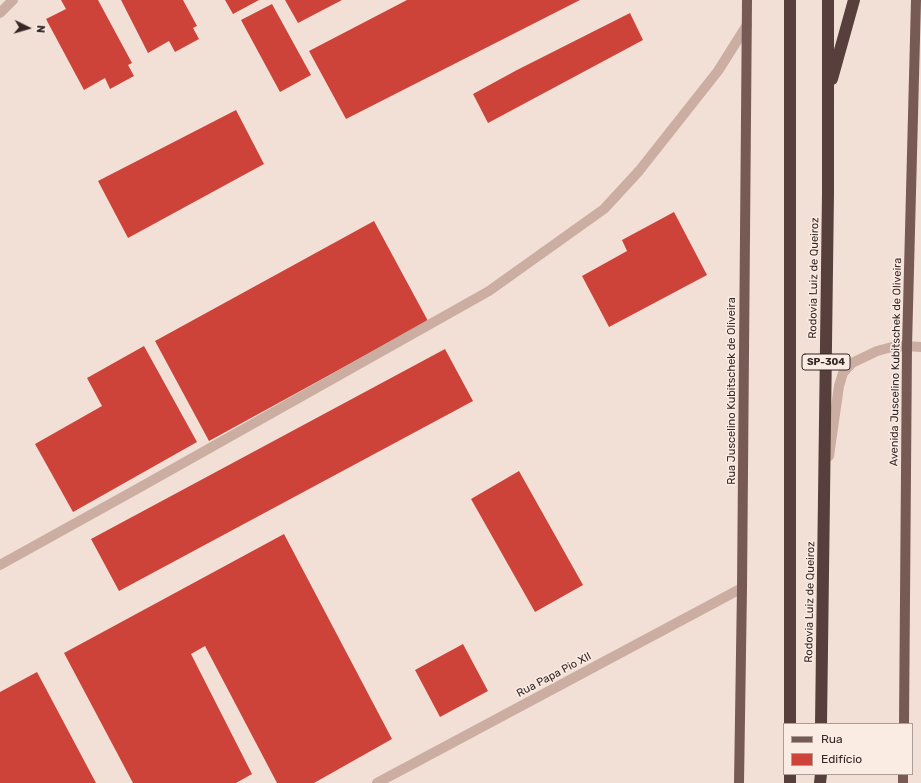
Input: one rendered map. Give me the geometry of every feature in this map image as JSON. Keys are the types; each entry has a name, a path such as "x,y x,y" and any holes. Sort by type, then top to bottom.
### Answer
{"highway":[{"name":"Rodovia Luiz de Queiroz","path":"790,0 790,723"},
{"name":"Rodovia Luiz de Queiroz","path":"821,723 828,193 828,0"},
{"path":"828,94 854,0"}],"main road":[{"name":"Rua Juscelino Kubitschek de Oliveira","path":"739,783 747,0"},
{"name":"Avenida Juscelino Kubitschek de Oliveira","path":"904,723 907,346 916,0"}],"street":[{"path":"0,12 13,0"},
{"path":"0,565 489,291 604,209 639,171 713,77 747,25"},
{"path":"824,490 839,386 843,373 852,363 877,351 892,347 921,347"},
{"name":"Rua Papa Pio XII","path":"377,783 742,588"}],"building":[{"path":"61,0 98,0 132,63 128,65 134,76 110,89 105,78 84,90 46,19 66,9"},
{"path":"121,0 183,0 197,26 193,28 199,39 175,52 169,41 148,53"},
{"path":"225,0 259,0 233,14"},
{"path":"285,0 342,0 298,23"},
{"path":"407,0 580,0 346,119 309,51"},
{"path":"272,4 311,75 280,92 241,20"},
{"path":"630,13 643,40 488,123 473,94"},
{"path":"236,110 264,164 128,238 98,181"},
{"path":"674,212 707,275 609,327 582,276 627,251 622,240"},
{"path":"374,221 428,321 209,441 155,341"},
{"path":"144,346 197,442 73,512 35,444 102,406 87,378"},
{"path":"445,349 473,401 119,591 91,539"},
{"path":"519,471 583,585 535,612 471,499"},
{"path":"284,534 392,739 314,783 277,783 205,646 191,654 252,774 236,783 133,783 64,653"},
{"path":"463,644 488,691 440,717 415,670"},
{"path":"37,672 96,783 0,783 0,692"}]}
